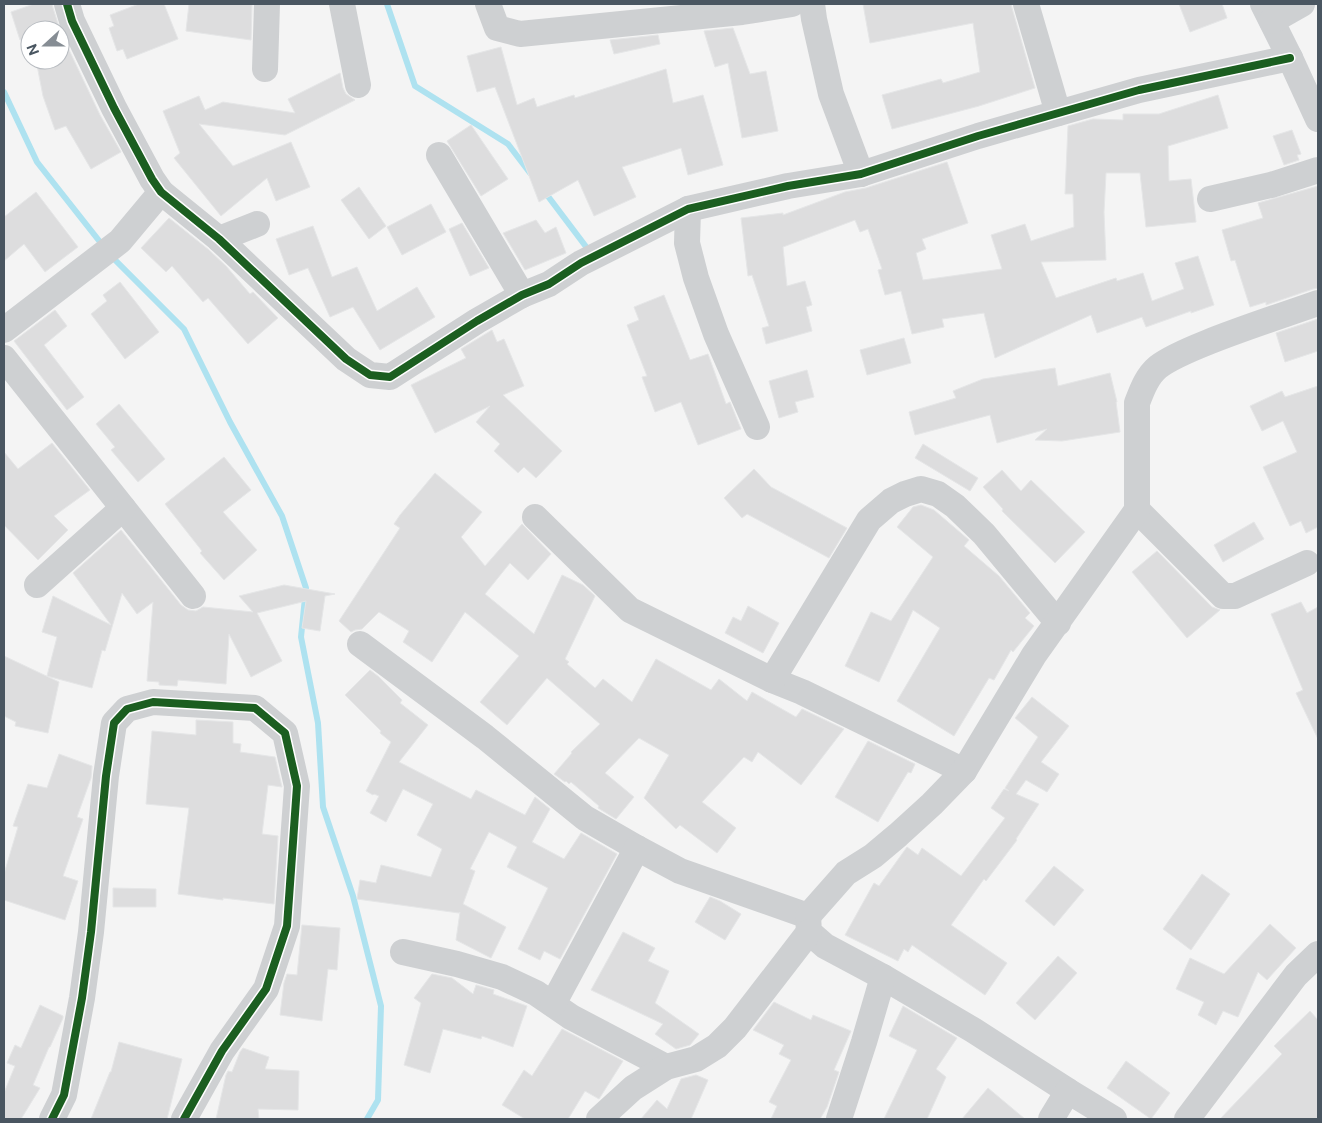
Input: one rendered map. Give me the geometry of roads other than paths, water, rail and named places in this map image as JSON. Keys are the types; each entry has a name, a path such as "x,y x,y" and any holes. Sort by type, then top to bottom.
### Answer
{"street":[{"path":"67,4 72,21 114,108 152,179 161,192 218,239 346,359 370,375 390,377 476,321 522,295 549,284 581,263 688,210 788,186 861,174 978,136 1139,90 1290,58"},
{"path":"265,69 268,4"},
{"path":"342,4 358,85"},
{"path":"488,4 497,28 520,34 742,12 792,4"},
{"path":"812,4 831,94 861,174"},
{"path":"1026,4 1058,113"},
{"path":"1302,4 1267,12 1316,106"},
{"path":"439,155 522,295"},
{"path":"1210,199 1272,185 1318,170"},
{"path":"4,330 120,240 161,192"},
{"path":"688,210 687,243 696,278 716,334 757,427"},
{"path":"218,239 256,224"},
{"path":"599,1119 633,1088 666,1066 696,1059 717,1046 735,1028 846,873 873,856 898,836 964,771 1034,655 1138,510 1137,403 1142,388 1152,374 1165,362 1194,348 1244,328 1318,303"},
{"path":"4,358 193,596"},
{"path":"772,680 869,520 891,501 921,489 938,494 984,534 1058,622"},
{"path":"37,585 123,508"},
{"path":"1138,510 1222,596 1235,596 1306,563"},
{"path":"534,517 630,610 964,771"},
{"path":"360,644 485,737 585,818 680,870 809,924 824,946 973,1030 1114,1119"},
{"path":"52,1119 64,1096 82,998 91,932 106,776 114,723 127,709 153,702 255,708 285,733 297,786 286,926 266,989 222,1051 184,1119"},
{"path":"553,1004 637,848"},
{"path":"403,952 457,964 502,977 536,993 571,1017 666,1066"},
{"path":"1187,1119 1296,975 1318,954"},
{"path":"839,1119 883,978"},
{"path":"1051,1119 1068,1091"}],"waterway":[{"path":"387,4 415,86 508,144 530,173"},
{"path":"4,92 37,162 104,247"},
{"path":"544,191 587,248"},
{"path":"110,255 184,329 230,422 282,516 306,588 301,637 318,723 323,807 353,896 381,1006 378,1100 367,1119"}]}
